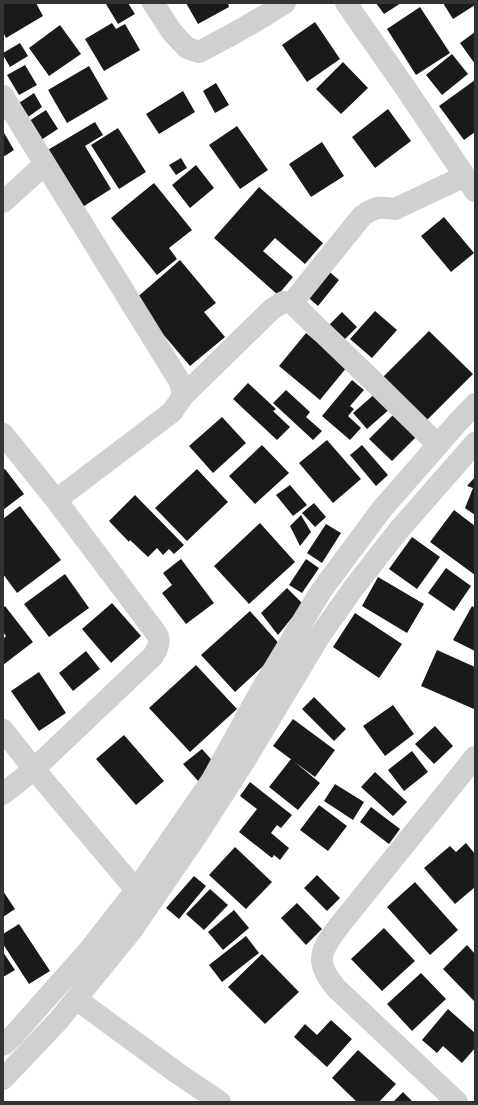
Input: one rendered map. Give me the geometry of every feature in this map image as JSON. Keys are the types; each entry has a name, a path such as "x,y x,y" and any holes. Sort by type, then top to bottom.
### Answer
{"street":[{"path":"153,3 172,32 187,48 198,52 223,40 285,3"},
{"path":"292,303 362,216 372,208 395,209 470,184 346,3"},
{"path":"3,96 180,382 183,396"},
{"path":"3,202 45,164"},
{"path":"56,500 172,412 183,396 272,309 283,302 292,303 438,445"},
{"path":"3,1045 90,949 136,890 212,780 259,694 321,591 382,509 475,404"},
{"path":"3,434 56,500 158,635 159,640 159,646 153,656 34,769 3,794"},
{"path":"3,1079 58,1022 132,930 197,835 245,760 319,637 352,590 398,531 475,443"},
{"path":"3,730 136,890"},
{"path":"458,1102 336,988 328,979 323,970 321,956 328,941 475,757"},
{"path":"76,999 180,1075 220,1102"}],"building":[{"path":"3,3 36,3 43,16 6,38 3,32"},
{"path":"128,3 135,14 118,24 106,4"},
{"path":"186,3 228,3 229,7 198,24"},
{"path":"376,3 401,3 384,14"},
{"path":"443,3 475,3 475,5 453,19"},
{"path":"420,7 450,53 416,75 387,29"},
{"path":"315,22 340,59 307,82 282,45"},
{"path":"112,23 116,29 125,24 140,50 104,71 85,39"},
{"path":"60,25 81,54 49,76 29,48"},
{"path":"475,32 475,64 460,43"},
{"path":"20,43 28,56 10,67 3,53"},
{"path":"452,54 468,74 442,95 426,75"},
{"path":"343,62 368,88 341,114 316,89"},
{"path":"25,65 37,85 19,95 7,75"},
{"path":"89,66 108,99 67,123 48,90"},
{"path":"475,80 475,132 464,140 439,106"},
{"path":"216,83 229,105 215,113 203,91"},
{"path":"183,91 195,112 159,134 146,114"},
{"path":"34,93 42,107 28,117 19,103"},
{"path":"388,109 411,141 375,168 352,137"},
{"path":"46,110 58,129 41,140 29,121"},
{"path":"95,122 103,135 85,146 111,189 81,208 46,151"},
{"path":"237,126 268,170 240,189 209,145"},
{"path":"118,128 146,172 119,189 91,145"},
{"path":"3,131 14,150 3,157"},
{"path":"322,142 344,176 311,197 289,164"},
{"path":"181,158 187,168 176,175 169,165"},
{"path":"196,165 214,188 190,208 172,185"},
{"path":"154,183 192,230 169,248 177,259 157,275 111,218"},
{"path":"259,187 323,243 305,264 275,238 263,251 293,277 278,295 214,238"},
{"path":"444,217 474,253 451,272 421,236"},
{"path":"180,260 216,303 204,312 225,337 190,366 134,300"},
{"path":"325,268 339,280 318,306 303,293"},
{"path":"375,311 397,330 372,358 350,339"},
{"path":"342,312 357,327 343,341 328,326"},
{"path":"429,331 473,374 424,423 380,380"},
{"path":"306,333 347,367 320,400 279,366"},
{"path":"352,380 364,390 350,406 354,409 348,416 361,428 350,440 322,416"},
{"path":"248,383 276,409 273,411 290,427 277,440 233,399"},
{"path":"286,390 310,412 306,417 322,431 313,440 273,403"},
{"path":"377,392 392,407 367,429 353,413"},
{"path":"400,408 422,431 392,461 369,439"},
{"path":"222,417 246,443 213,473 189,446"},
{"path":"327,440 361,479 333,503 299,463"},
{"path":"262,445 289,473 255,504 229,476"},
{"path":"362,445 388,475 376,486 350,455"},
{"path":"5,469 24,494 3,510 3,470"},
{"path":"197,469 228,502 187,541 155,508"},
{"path":"475,477 475,515 465,508 473,488 467,486"},
{"path":"290,485 307,505 293,516 276,495"},
{"path":"135,495 184,545 174,554 169,549 163,555 157,548 148,557 130,540 129,542 109,521"},
{"path":"314,503 326,517 315,527 302,513"},
{"path":"20,506 61,560 17,593 3,574 3,519"},
{"path":"454,510 475,526 475,575 430,542"},
{"path":"301,515 311,532 300,546 290,526"},
{"path":"260,523 295,562 249,604 214,566"},
{"path":"326,524 341,533 322,563 307,553"},
{"path":"412,537 440,557 417,589 389,569"},
{"path":"181,559 214,603 186,624 162,593 172,585 163,573"},
{"path":"306,559 319,568 302,593 289,585"},
{"path":"446,568 471,586 454,611 428,593"},
{"path":"65,574 89,608 49,637 24,604"},
{"path":"378,577 424,604 407,633 362,606"},
{"path":"287,588 303,604 278,635 261,613"},
{"path":"112,603 141,636 111,663 82,629"},
{"path":"5,606 33,642 3,665 3,639 6,636 3,632 3,608"},
{"path":"472,606 475,608 475,651 453,640"},
{"path":"250,611 283,648 235,692 201,655"},
{"path":"355,613 402,644 379,678 333,647"},
{"path":"437,650 475,667 474,709 421,686"},
{"path":"86,651 100,669 73,691 59,673"},
{"path":"196,665 237,709 190,752 149,708"},
{"path":"39,672 66,713 39,731 11,691"},
{"path":"314,697 346,729 334,741 302,709"},
{"path":"393,705 414,734 385,756 363,726"},
{"path":"293,719 335,750 315,777 273,746"},
{"path":"435,726 453,746 434,764 415,744"},
{"path":"124,735 164,781 136,805 96,759"},
{"path":"202,749 217,766 199,782 183,764"},
{"path":"412,751 428,772 404,791 388,770"},
{"path":"291,759 320,783 298,810 269,787"},
{"path":"375,772 407,802 393,816 361,787"},
{"path":"250,782 292,815 281,828 277,825 271,833 289,848 280,860 274,855 272,858 239,832 257,809 240,796"},
{"path":"335,784 364,802 353,820 324,801"},
{"path":"319,805 347,826 328,851 300,830"},
{"path":"371,807 400,829 389,844 360,822"},
{"path":"466,843 475,854 475,887 455,904 424,868 450,846 456,852"},
{"path":"235,847 272,882 246,909 209,875"},
{"path":"317,875 340,898 327,911 304,888"},
{"path":"194,876 206,886 179,919 166,908"},
{"path":"415,882 458,930 430,955 387,907"},
{"path":"210,889 228,905 204,930 186,914"},
{"path":"3,891 15,909 3,917"},
{"path":"297,903 322,929 306,945 281,918"},
{"path":"234,910 249,928 223,950 208,932"},
{"path":"19,924 50,971 29,984 3,944 3,934"},
{"path":"384,928 415,961 382,991 351,959"},
{"path":"246,936 259,953 222,982 209,965"},
{"path":"467,945 475,954 475,1002 443,969"},
{"path":"3,952 15,970 3,977"},
{"path":"262,954 299,992 265,1024 228,987"},
{"path":"421,973 446,999 412,1031 387,1004"},
{"path":"448,1009 475,1033 475,1048 462,1063 443,1046 437,1053 422,1040"},
{"path":"331,1020 352,1039 327,1067 294,1037 305,1024 317,1035"},
{"path":"358,1050 396,1084 379,1102 357,1102 332,1078"},
{"path":"403,1092 413,1102 393,1102"}]}
